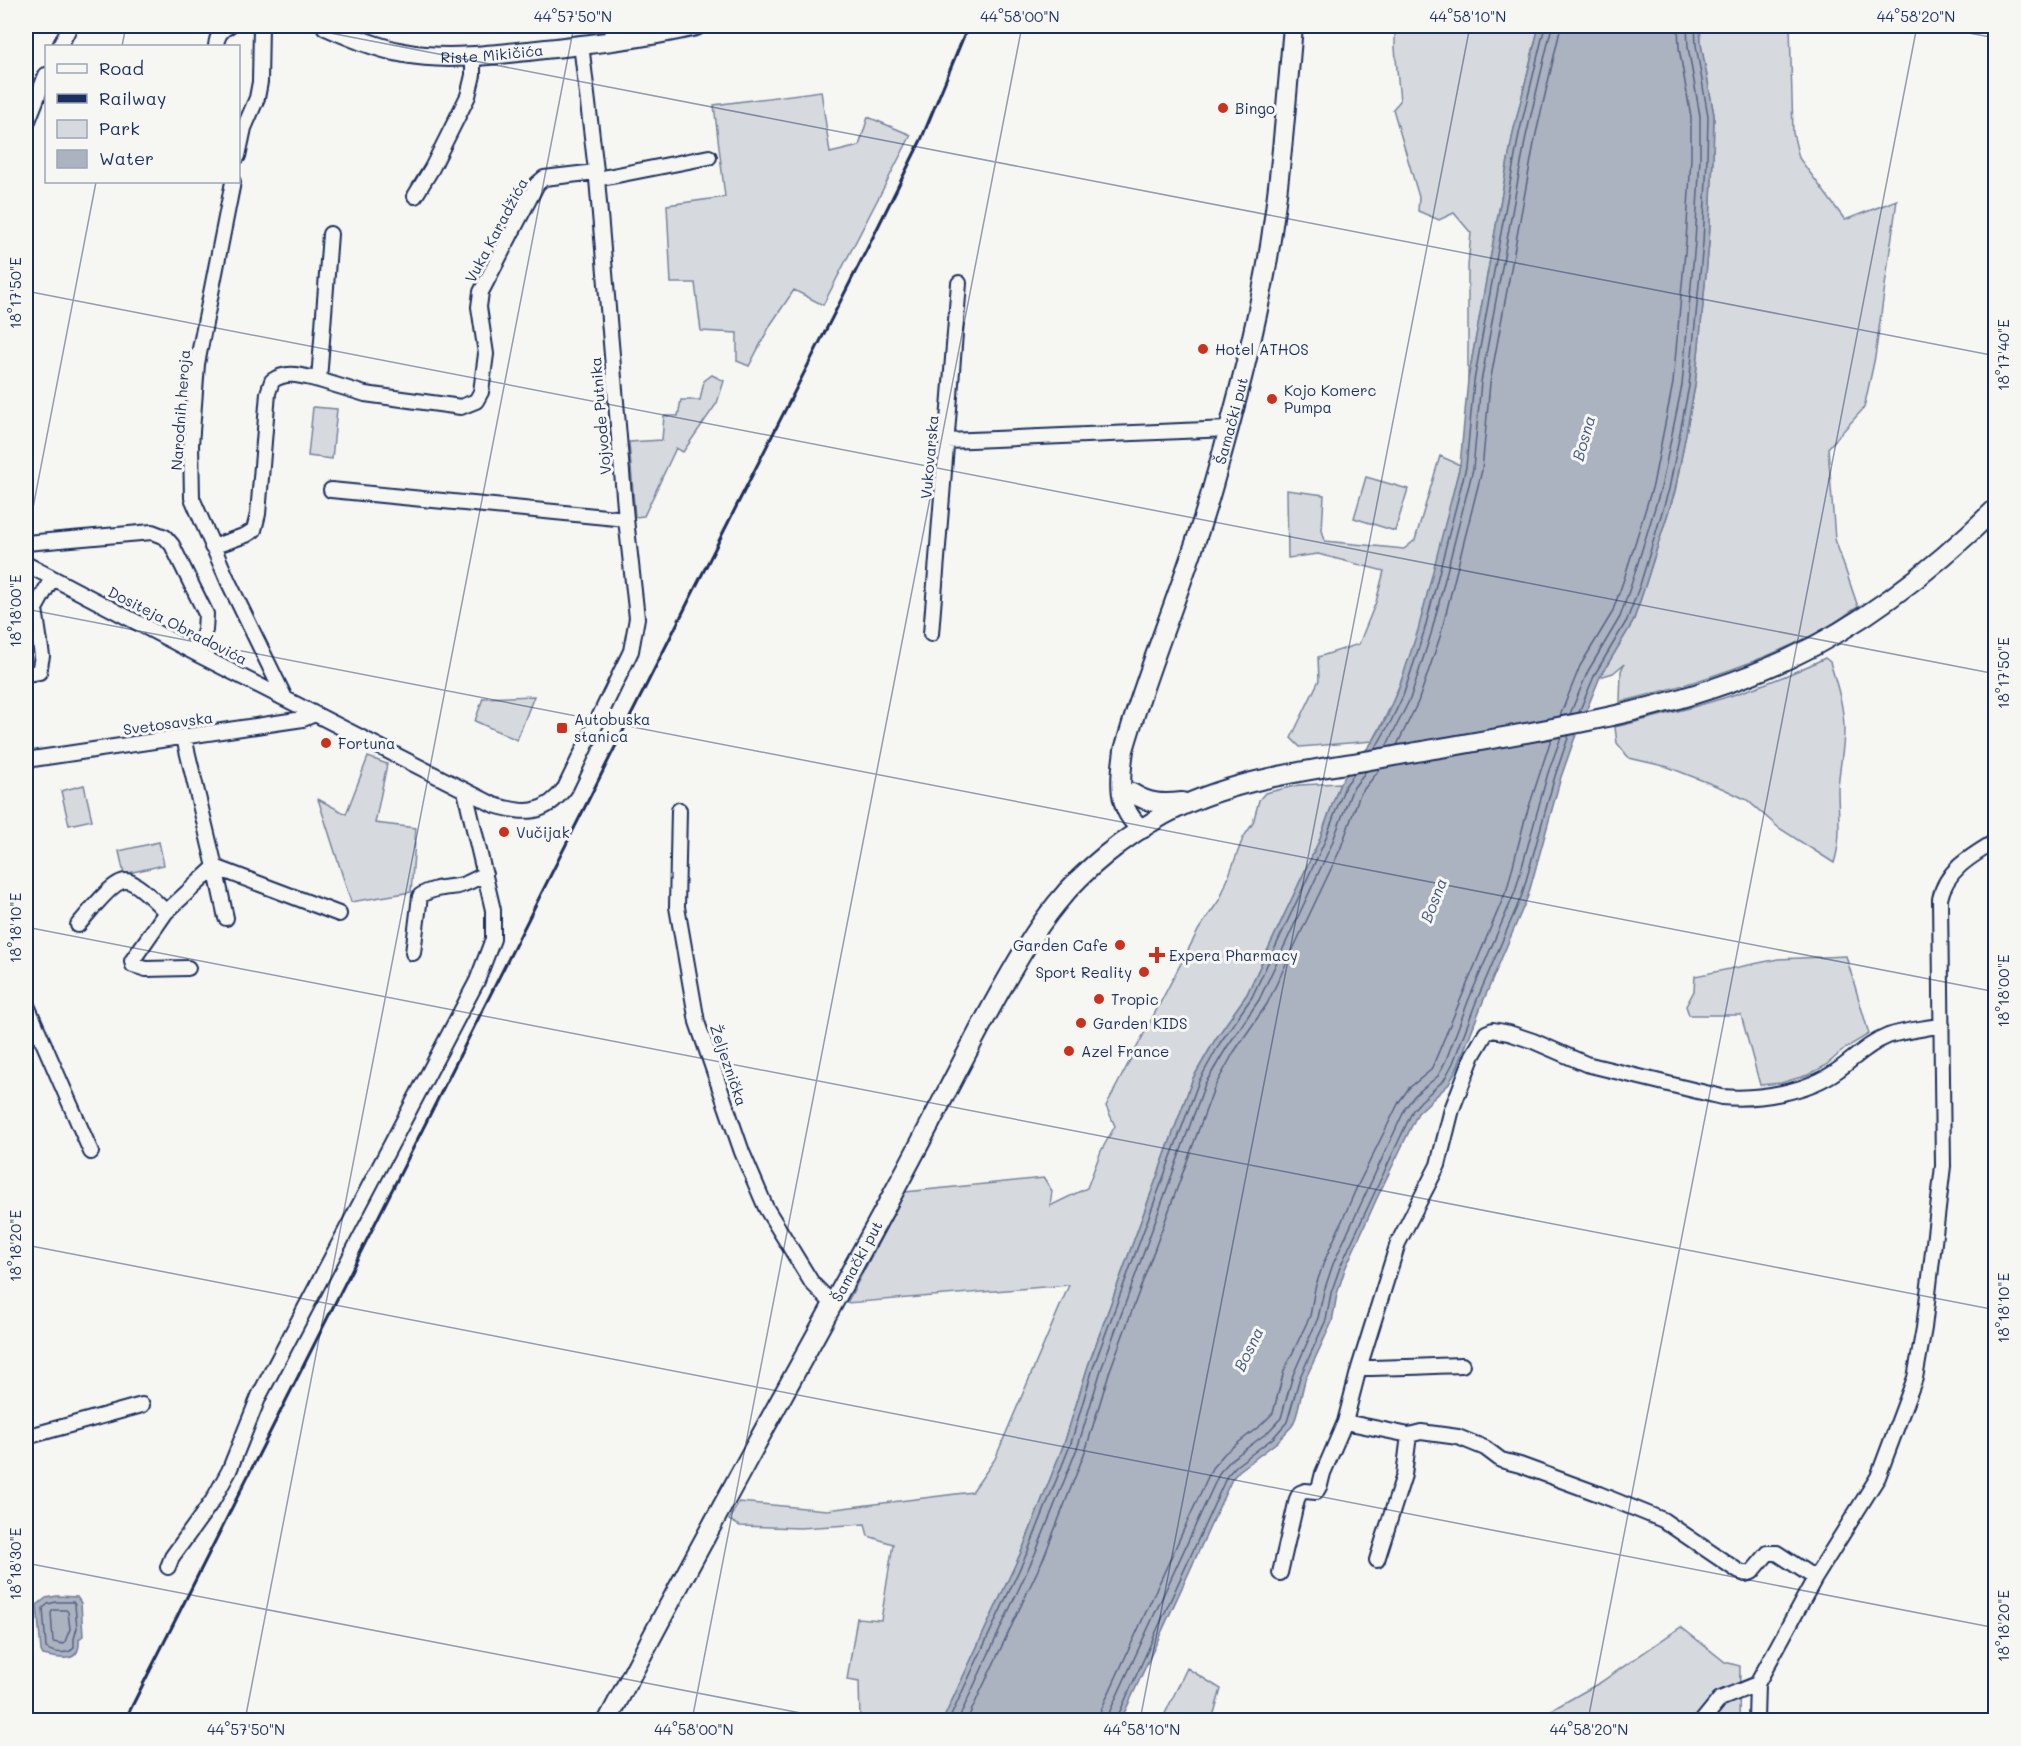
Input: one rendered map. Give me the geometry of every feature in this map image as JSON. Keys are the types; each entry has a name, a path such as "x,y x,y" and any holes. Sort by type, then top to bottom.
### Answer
{"main road":[{"name":"Riste Mikičića","path":"326,26 346,35 404,53 445,57 580,45 613,33 696,26"},
{"name":"Šamački put","path":"608,1720 1026,946 1074,883 1142,829 1133,822 1125,807 1121,789 1121,768 1129,735 1191,556 1229,429 1257,314 1279,175 1293,26"},
{"path":"1142,829 1165,814 1254,782 1591,721 1668,702 1733,681 1807,649 1835,634 1892,597 1936,562 1995,508"},
{"path":"1121,768 1143,811 1142,829"},
{"path":"1132,793 1141,799 1155,803 1196,801"}],"street":[{"path":"60,45 70,26"},
{"path":"216,45 220,32 229,26"},
{"path":"240,147 244,128 257,98 260,82 261,26"},
{"name":"Vojvode Putnika","path":"465,791 494,805 525,812 549,805 558,798 573,772 631,651 635,635 637,618 626,519 596,176 580,45"},
{"path":"415,196 432,168 468,96 473,75 473,56"},
{"path":"26,126 45,78"},
{"name":"Vuka Karadžića","path":"319,380 365,394 461,406 476,401 481,392 486,354 479,307 481,292 537,184 544,178 596,176 709,157"},
{"name":"Narodnih heroja","path":"233,183 197,364 191,445 192,498 285,698"},
{"path":"213,547 254,530 258,514 268,393 272,381 285,375 295,374 319,380 330,234"},
{"name":"Vukovarska","path":"931,634 959,283"},
{"path":"947,441 1229,429"},
{"path":"331,490 626,519"},
{"path":"26,543 152,532 165,537 172,545 206,614 205,630 197,654"},
{"name":"Dositeja Obradovića","path":"26,564 465,791"},
{"path":"26,674 39,672 42,656 30,610 52,578"},
{"name":"Svetosavska","path":"26,760 184,738 303,719 315,714"},
{"path":"184,738 226,918"},
{"path":"168,1567 172,1557 213,1500 229,1471 259,1395 477,981 493,939 493,910 465,791"},
{"name":"Željeznička","path":"680,810 677,907 697,1022 742,1152 766,1208 812,1283 833,1304"},
{"path":"1756,1720 1757,1684 1815,1578 1878,1477 1915,1378 1924,1328 1943,1166 1939,919 1943,886 1954,870 1995,841"},
{"path":"188,968 146,969 133,965 132,961 166,912 215,867"},
{"path":"215,867 339,914"},
{"path":"413,953 420,896 425,892 459,885 485,874"},
{"path":"78,925 116,883 125,881 133,883 166,912"},
{"path":"26,1003 91,1152"},
{"path":"1280,1573 1297,1500 1300,1493 1316,1492 1320,1485 1345,1422 1359,1368 1398,1243 1438,1165 1452,1109 1473,1055 1486,1033 1493,1030 1509,1033 1586,1064 1722,1097 1744,1099 1773,1095 1820,1082 1839,1070 1862,1050 1888,1036 1942,1025"},
{"path":"1359,1368 1462,1365"},
{"path":"26,1437 142,1405"},
{"path":"1345,1422 1409,1435 1421,1432 1458,1437 1485,1448 1501,1460 1520,1465 1663,1520 1737,1571 1745,1574 1752,1572 1768,1553 1777,1553 1815,1578"},
{"path":"1377,1560 1404,1475 1409,1435"},
{"path":"1703,1720 1720,1699 1757,1684"}],"green space":[{"path":"1395,26 1539,26 1513,133 1468,380 1468,266 1471,233 1454,213 1439,220 1418,211 1419,197 1393,109 1400,101"},
{"path":"1700,26 1790,26 1793,133 1799,158 1845,220 1897,200 1875,357 1864,408 1828,448 1835,539 1858,607 1817,633 1765,657 1693,682 1620,702 1621,671 1624,664 1613,673 1600,677 1633,622 1645,586 1675,491 1695,386 1709,243 1714,115 1701,44"},
{"path":"821,91 830,153 859,146 868,117 911,135 823,305 794,290 771,324 749,366 737,361 737,333 701,331 695,283 671,283 667,205 725,197 714,105"},
{"path":"712,375 724,381 717,403 683,452 676,448 644,516 635,517 629,442 662,440 664,416 678,416 681,400 700,400 704,381"},
{"path":"313,407 337,409 332,459 308,456"},
{"path":"1440,456 1460,465 1426,606 1403,676 1389,709 1373,741 1300,747 1291,738 1319,680 1318,657 1359,644 1376,602 1384,571 1318,554 1288,558 1287,490 1324,495 1322,530 1325,541 1404,549 1415,540"},
{"path":"1366,477 1408,489 1395,531 1354,518"},
{"path":"1825,658 1830,662 1844,721 1838,789 1839,835 1834,863 1779,828 1747,800 1668,767 1629,758 1617,743 1615,727 1748,690"},
{"path":"534,696 517,740 475,721 483,698"},
{"path":"368,757 387,764 375,823 416,828 411,892 351,902 318,799 346,814"},
{"path":"1340,783 1319,841 1247,994 1215,1040 1193,1078 1088,1366 1065,1441 1023,1548 943,1720 860,1720 859,1682 847,1680 857,1618 881,1620 893,1544 868,1536 865,1524 800,1528 740,1526 729,1520 739,1502 827,1510 972,1492 995,1459 1069,1285 847,1303 905,1192 1044,1178 1052,1191 1050,1206 1087,1188 1101,1151 1115,1126 1106,1106 1199,929 1220,899 1243,838 1253,823 1259,800 1265,793 1299,785"},
{"path":"84,785 92,820 69,825 61,791"},
{"path":"159,842 164,865 124,874 119,851"},
{"path":"1846,956 1869,1034 1847,1047 1825,1066 1808,1075 1781,1083 1760,1085 1741,1015 1689,1015 1686,1006 1694,991 1695,976 1778,959"},
{"path":"1681,1627 1725,1662 1740,1666 1739,1720 1534,1720 1601,1682"},
{"path":"1187,1668 1221,1689 1212,1720 1162,1720"}],"water":[{"name":"Bosna","path":"1539,26 1700,26 1701,44 1714,115 1709,243 1695,386 1675,491 1633,622 1600,677 1574,740 1561,777 1528,896 1458,1066 1449,1084 1418,1113 1345,1269 1337,1294 1332,1322 1305,1380 1292,1426 1277,1442 1232,1479 1121,1720 943,1720 1023,1548 1065,1441 1088,1366 1193,1078 1215,1040 1247,994 1319,841 1340,783 1373,741 1397,694 1418,630 1460,465 1468,380 1513,133"},
{"path":"77,1597 81,1603 83,1636 79,1639 77,1653 68,1658 43,1655 41,1651 37,1605 46,1598"}],"railway":[{"path":"125,1720 871,241 921,140 968,26"}],"place":[{"name":"Bingo","path":"1223,108"},
{"name":"Hotel ATHOS","path":"1203,349"},
{"name":"Kojo Komerc Pumpa","path":"1272,399"},
{"name":"Autobuska stanica","path":"562,728"},
{"name":"Fortuna","path":"326,743"},
{"name":"Vučijak","path":"504,832"},
{"name":"Garden Cafe","path":"1120,945"},
{"name":"Expera Pharmacy","path":"1157,955"},
{"name":"Sport Reality","path":"1144,972"},
{"name":"Tropic","path":"1099,999"},
{"name":"Garden KIDS","path":"1081,1023"},
{"name":"Azel France","path":"1069,1051"}]}
